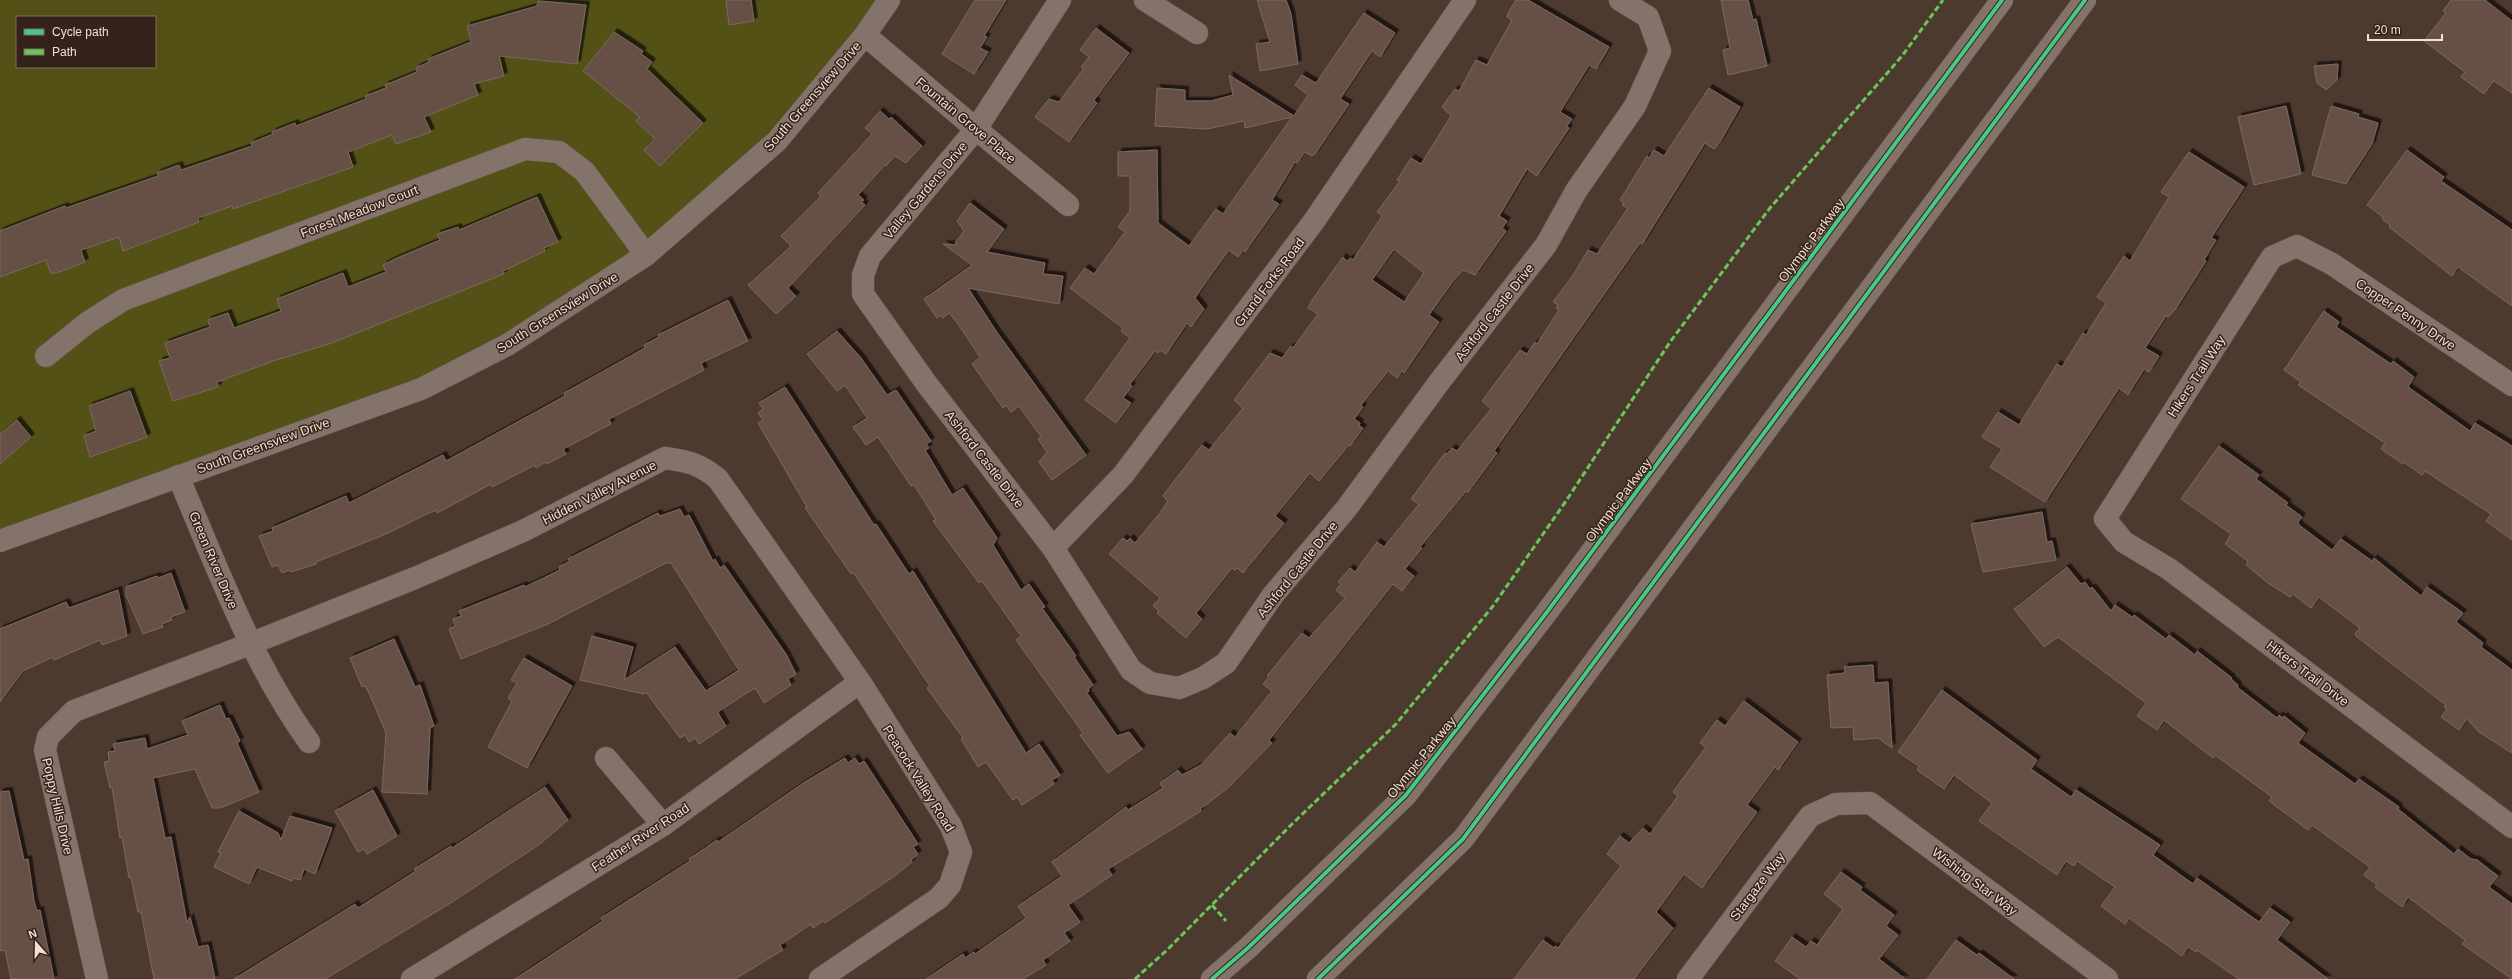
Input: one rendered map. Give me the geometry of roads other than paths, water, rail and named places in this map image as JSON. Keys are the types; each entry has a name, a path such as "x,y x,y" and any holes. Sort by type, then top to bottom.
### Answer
{"street":[{"name":"South Greensview Drive","path":"0,541 421,388 507,345 646,255 776,141 865,35 889,0"},
{"name":"Valley Gardens Drive","path":"884,324 863,294 863,275 870,256 976,129 1060,0"},
{"path":"1145,0 1197,33"},
{"name":"Grand Forks Road","path":"1053,548 1123,475 1318,216 1465,0"},
{"name":"Ashford Castle Drive","path":"884,324 1053,548 1131,670 1150,683 1179,688 1203,678 1226,663 1273,594 1346,509 1546,245 1576,191 1635,106 1660,51 1648,17 1620,0"},
{"name":"Olympic Parkway","path":"1225,975 1406,795 1552,605 2002,0"},
{"path":"1318,979 1463,839 2085,0"},
{"name":"Fountain Grove Place","path":"865,35 1068,205"},
{"name":"Forest Meadow Court","path":"46,356 87,324 123,300 525,149 559,152 585,172 646,255"},
{"name":"Copper Penny Drive","path":"2297,246 2332,264 2512,385"},
{"name":"Hikers Trail Way","path":"2105,519 2272,257 2297,246"},
{"name":"Hidden Valley Avenue","path":"250,644 415,578 522,531 665,458 683,460 702,466 718,479 860,682"},
{"name":"Green River Drive","path":"178,476 250,644 285,709 309,742"},
{"name":"Hikers Trail Drive","path":"2105,519 2124,542 2169,569 2512,828"},
{"name":"Poppy Hills Drive","path":"97,979 45,750 48,737 74,711 250,644"},
{"name":"Feather River Road","path":"412,979 662,825 860,682"},
{"name":"Peacock Valley Road","path":"820,979 938,898 950,885 961,852 951,826 860,682"},
{"path":"606,758 662,825"},
{"name":"Wishing Star Way","path":"1836,804 1870,803 2107,979"},
{"name":"Stargaze Way","path":"1688,979 1810,816 1836,804"}]}
